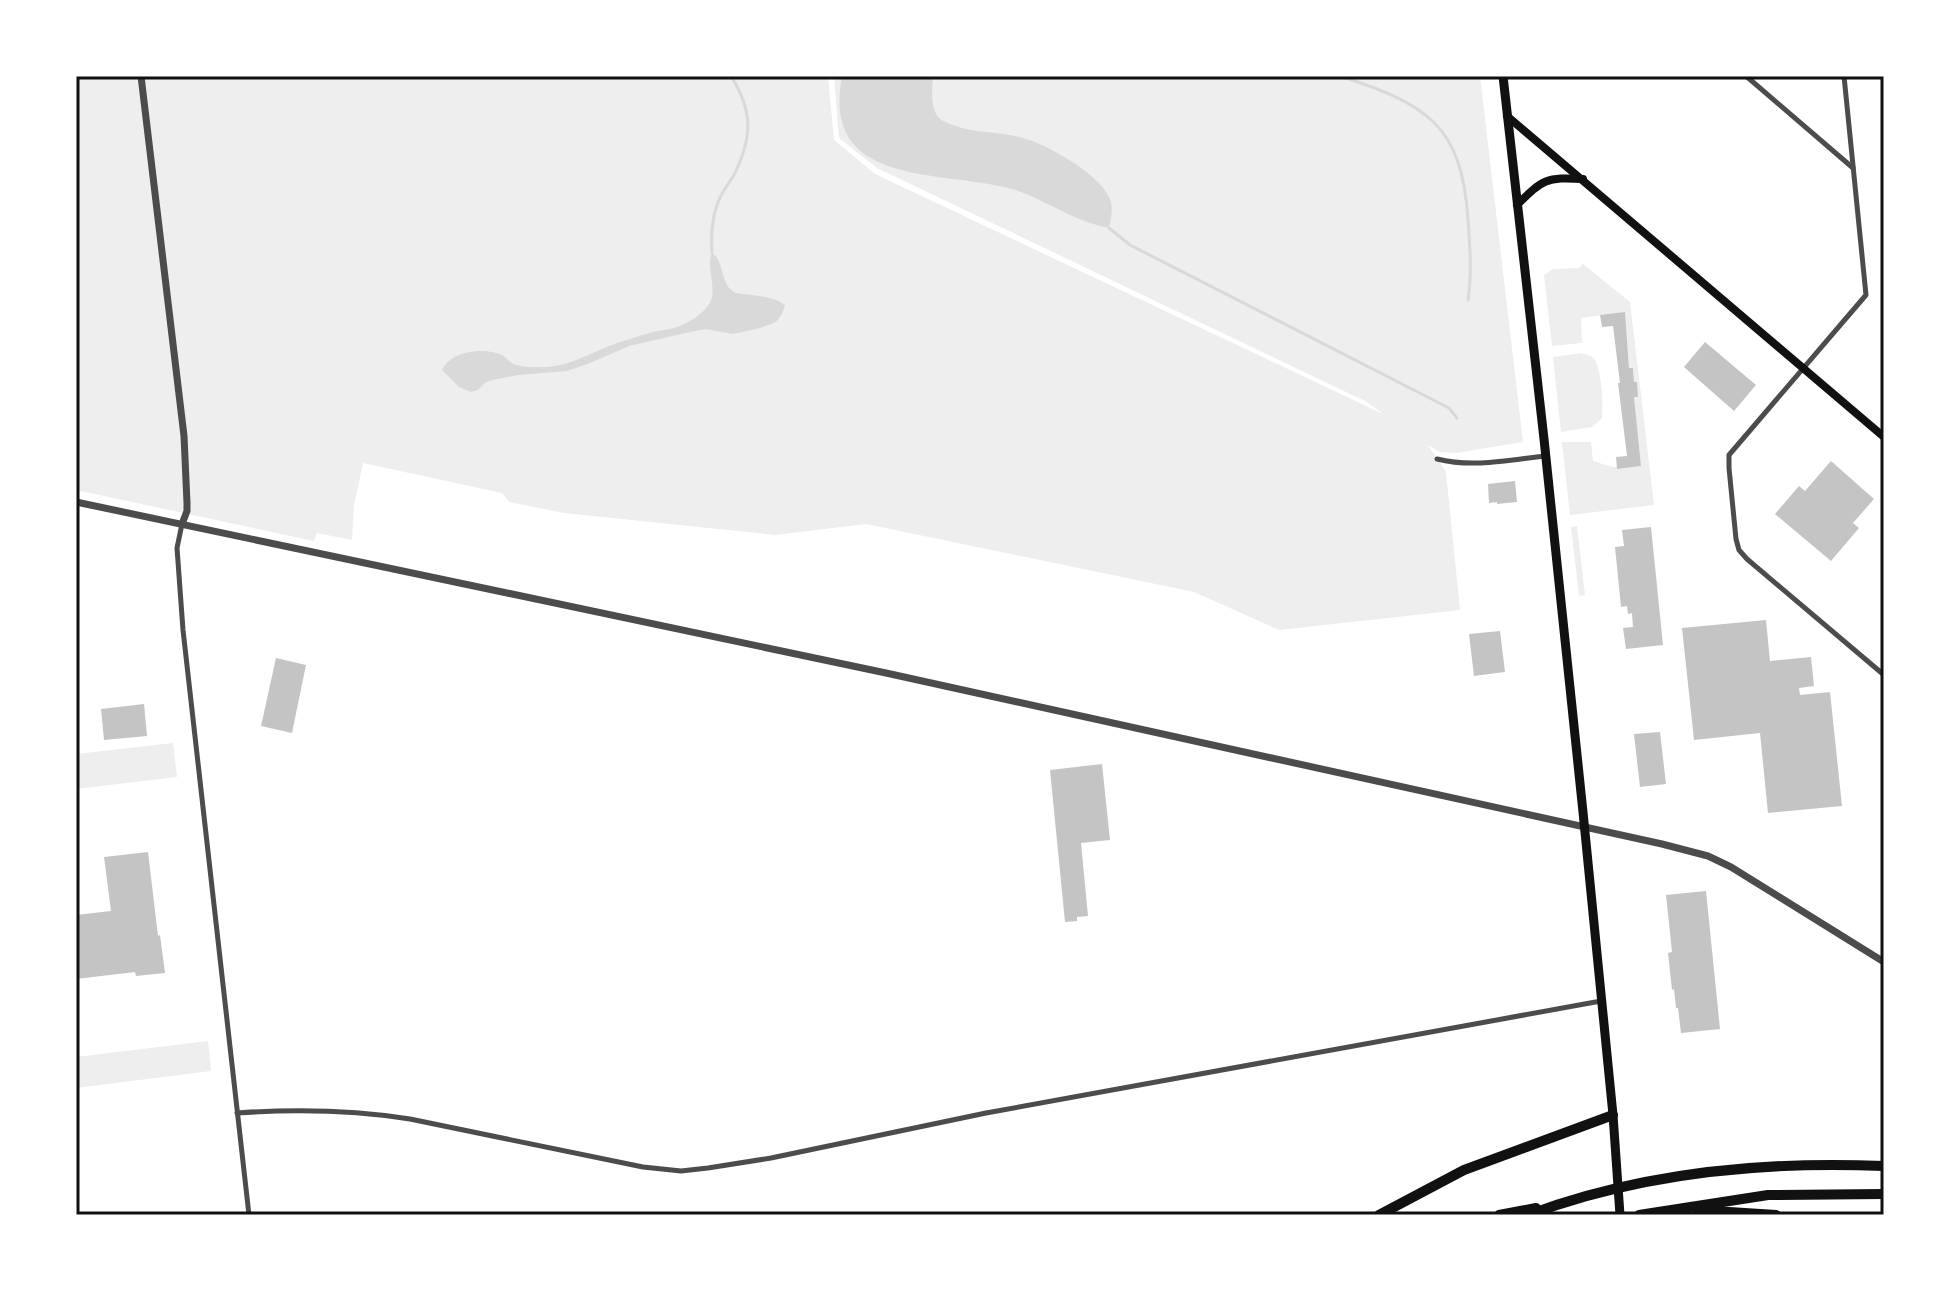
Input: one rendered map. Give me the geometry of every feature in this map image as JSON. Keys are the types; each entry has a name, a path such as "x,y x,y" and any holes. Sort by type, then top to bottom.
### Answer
{"highway":[{"path":"1379,1215 1464,1170 1613,1115"},
{"path":"1499,1215 1673,1178 1754,1168 1884,1166"},
{"path":"1639,1215 1768,1195 1884,1194"},
{"path":"1528,1215 1561,1203"},
{"path":"1676,1208 1776,1215"}],"main road":[{"path":"1503,76 1546,456 1613,1115 1620,1215"},
{"path":"1507,116 1884,437"},
{"path":"1517,205 1543,182 1560,178 1583,179"}],"street":[{"path":"141,76 184,436 187,511 177,540 183,630 249,1215"},
{"path":"1746,76 1854,169"},
{"path":"1844,76 1866,295 1729,455 1729,468 1739,550 1884,675"},
{"path":"1437,459 1472,464 1546,456"},
{"path":"76,502 886,673 1662,844 1708,856 1754,880 1884,962"},
{"path":"237,1113 317,1111 376,1114 643,1167 681,1171 771,1158 986,1113 1601,1001"}],"shaded area":[{"path":"76,76 828,76 834,140 875,174 1383,414 1367,402 877,168 839,138 834,76 1480,76 1523,442 1456,453 1440,452 1428,445 1446,472 1460,610 1279,630 1194,592 866,524 775,535 564,513 509,502 502,493 363,463 354,505 352,540 317,533 314,541 76,490"},
{"path":"842,76 933,76 933,104 939,118 968,129 1023,138 1071,161 1094,179 1109,197 1112,208 1109,228 1012,189 922,174 892,167 868,156 849,139 840,112"},
{"path":"712,253 719,262 727,285 736,293 768,298 785,305 776,322 733,334 706,329 629,346 567,371 493,380 471,392 459,387 442,370 452,359 477,351 502,355 520,366 557,366 627,340 681,325 694,319 711,301"},
{"path":"1583,264 1630,302 1654,505 1570,515 1562,442 1591,442 1593,461 1622,468 1641,466 1634,397 1638,396 1637,382 1634,382 1633,368 1629,368 1625,312 1581,318 1582,343 1552,346 1544,275 1553,269 1579,268"},
{"path":"1582,353 1596,363 1602,418 1592,427 1561,432 1553,357"},
{"path":"1577,526 1585,595 1579,596 1571,527"},
{"path":"173,743 177,777 76,789 76,754"},
{"path":"208,1041 211,1071 76,1088 76,1057"}],"building":[{"path":"1625,312 1629,368 1633,368 1634,382 1637,382 1638,397 1634,397 1641,466 1617,469 1616,457 1627,456 1620,383 1613,326 1602,327 1600,315"},
{"path":"1705,342 1756,385 1734,411 1684,367"},
{"path":"1831,461 1874,499 1853,523 1859,528 1831,561 1775,514 1799,486 1805,491"},
{"path":"1515,481 1517,502 1489,503 1488,484"},
{"path":"1651,527 1663,645 1626,649 1623,628 1633,627 1632,613 1628,614 1627,606 1621,607 1615,547 1624,546 1622,530"},
{"path":"1766,620 1770,661 1811,657 1814,686 1799,688 1800,695 1830,692 1842,806 1768,813 1760,733 1694,740 1682,628"},
{"path":"1500,631 1505,672 1474,676 1469,634"},
{"path":"276,658 306,665 292,733 261,726"},
{"path":"144,704 147,736 104,740 101,709"},
{"path":"1660,732 1666,784 1640,787 1634,734"},
{"path":"1102,764 1110,840 1081,843 1088,916 1065,922 1050,770"},
{"path":"148,852 165,973 136,976 135,972 76,979 76,915 111,911 104,857"},
{"path":"1706,891 1720,1029 1681,1033 1672,990 1666,895"}],"waterway":[{"path":"712,253 715,211 742,158 747,134 743,100 731,76"},
{"path":"1340,76 1370,86 1417,109 1434,122 1448,140 1458,161 1464,187 1470,250 1468,300"},
{"path":"1109,228 1130,245 1449,408 1457,418"}]}
